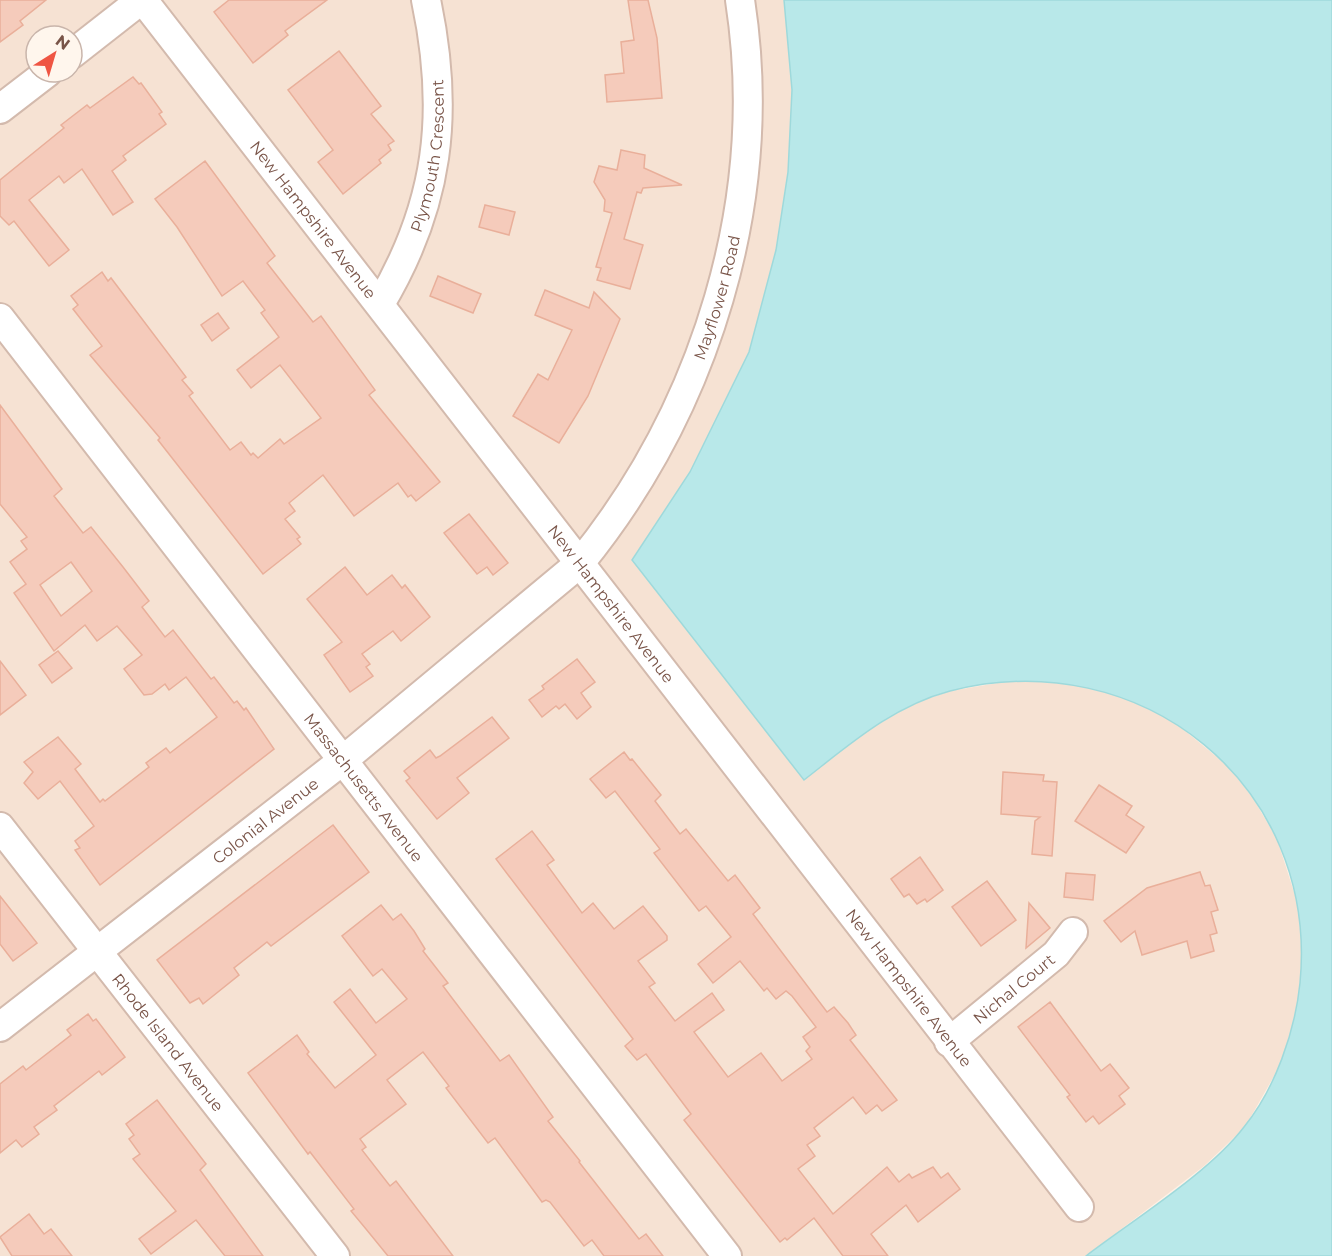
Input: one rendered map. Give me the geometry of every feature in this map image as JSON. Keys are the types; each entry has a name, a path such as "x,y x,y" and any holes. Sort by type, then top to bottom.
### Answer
{"street":[{"path":"84,45 142,0"},
{"name":"New Hampshire Avenue","path":"142,0 1079,1207"},
{"name":"Plymouth Crescent","path":"380,304 403,265 418,227 434,158 439,110 438,71 426,0"},
{"name":"Mayflower Road","path":"580,563 609,528 640,481 676,415 701,355 721,292 736,226 746,144 747,75 740,0"},
{"path":"0,109 32,84"},
{"name":"Massachusetts Avenue","path":"0,318 727,1256"},
{"name":"Colonial Avenue","path":"0,1027 342,761 580,563"},
{"name":"Rhode Island Avenue","path":"0,827 335,1256"},
{"name":"Nichal Court","path":"950,1042 1056,954 1073,932"}],"shaded area":[{"path":"0,0 784,0 792,90 788,172 776,250 749,352 690,472 632,561 872,728 913,704 950,691 1016,680 1063,682 1110,692 1145,706 1178,725 1229,767 1253,798 1277,839 1300,911 1303,950 1298,1007 1282,1062 1245,1127 1204,1166 1086,1256 0,1256"}],"water":[{"path":"784,0 1332,0 1332,1256 1086,1256 1191,1179 1229,1144 1255,1112 1274,1078 1294,1021 1300,983 1298,912 1280,847 1248,791 1204,744 1150,710 1088,688 1021,681 950,691 909,706 873,728 804,780 632,560 690,472 749,352 776,250 788,172 792,90"}],"building":[{"path":"0,0 46,0 20,21 23,25 0,42"},
{"path":"229,0 327,0 285,31 288,35 253,63 214,12"},
{"path":"628,0 648,0 657,38 662,98 607,102 605,75 624,73 621,42 634,40"},
{"path":"339,51 381,106 371,114 394,141 388,145 391,150 379,160 381,163 343,194 318,162 333,150 288,90"},
{"path":"133,77 139,84 141,83 162,112 159,114 166,124 123,156 126,160 112,171 133,202 113,215 82,169 64,183 59,176 29,200 69,250 49,266 14,221 9,225 0,216 0,180 64,128 61,125 87,105 90,108"},
{"path":"621,150 645,155 644,168 682,185 643,188 641,193 637,192 624,239 643,245 630,289 597,280 601,268 596,267 612,213 604,211 605,200 594,182 599,166 617,170"},
{"path":"205,161 275,256 267,263 313,322 321,316 375,390 369,395 440,482 416,501 411,495 408,497 398,483 354,516 323,475 289,503 295,511 285,519 300,537 297,539 301,544 263,574 158,440 160,438 90,355 102,346 73,309 78,305 71,296 102,272 108,281 111,278 186,377 182,380 193,393 189,396 230,450 241,442 251,455 253,453 258,458 280,439 284,444 321,418 280,365 251,388 237,370 279,337 261,313 265,310 243,281 222,296 177,227 155,199"},
{"path":"485,205 515,212 509,235 479,227"},
{"path":"438,276 481,294 473,313 430,296"},
{"path":"545,290 589,308 594,292 620,319 588,396 559,443 513,416 538,374 548,380 572,330 535,315"},
{"path":"218,313 229,328 212,341 201,325"},
{"path":"0,405 62,489 54,496 83,533 91,527 123,567 149,601 142,607 165,637 173,630 211,679 214,677 234,703 237,701 244,710 246,708 274,749 100,885 75,850 80,848 75,841 94,826 60,781 38,799 24,783 33,772 24,762 58,737 81,764 75,769 100,802 103,799 105,801 149,767 146,763 166,748 170,753 217,717 186,677 169,690 165,684 152,694 144,695 124,669 142,655 117,626 97,641 85,625 54,651 14,593 26,584 10,562 27,549 21,541 27,537 0,504","holes":["71,562 92,591 61,616 40,585"]},
{"path":"469,514 508,563 493,575 487,567 477,574 444,533"},
{"path":"345,567 367,595 392,575 402,588 405,585 430,617 401,641 393,631 362,654 370,664 366,667 373,676 350,692 324,655 342,642 307,599"},
{"path":"58,651 72,668 52,683 39,665"},
{"path":"577,659 595,682 581,693 591,707 577,719 565,704 559,709 556,706 542,717 529,700 544,689 542,686"},
{"path":"0,661 26,695 0,715"},
{"path":"492,717 509,738 457,778 469,793 437,819 406,781 410,778 404,771 430,750 436,758 440,756"},
{"path":"624,752 661,795 655,801 680,834 686,829 728,881 735,875 760,908 753,914 827,1012 834,1007 848,1023 856,1035 850,1040 897,1100 882,1111 877,1105 866,1114 853,1097 814,1128 820,1136 807,1145 815,1156 798,1169 833,1214 887,1167 899,1182 909,1174 912,1178 933,1167 941,1178 948,1173 960,1189 918,1222 906,1205 871,1234 888,1256 843,1256 814,1218 787,1240 785,1238 780,1242 684,1120 691,1114 646,1054 637,1060 625,1046 633,1039 496,859 532,831 554,860 547,865 582,913 593,903 614,929 643,906 667,936 667,940 638,961 655,983 649,987 675,1021 712,993 724,1010 694,1032 728,1077 761,1053 782,1081 812,1059 806,1051 810,1047 803,1037 816,1027 786,991 776,999 767,988 764,991 740,961 713,983 698,964 731,937 706,906 699,911 654,853 660,849 615,791 606,798 590,779"},
{"path":"1003,772 1044,775 1043,781 1057,782 1052,856 1032,854 1035,821 1040,817 1001,814"},
{"path":"1099,785 1132,806 1126,815 1144,827 1126,853 1075,821"},
{"path":"333,825 369,872 271,946 267,942 234,968 239,975 203,1004 199,998 190,1003 157,960"},
{"path":"920,857 943,890 927,902 925,899 917,904 909,894 904,897 891,879"},
{"path":"1200,872 1205,886 1210,885 1218,910 1211,912 1217,933 1210,935 1214,951 1191,958 1187,941 1142,955 1135,931 1121,942 1104,921 1147,888"},
{"path":"1066,873 1095,875 1093,900 1064,897"},
{"path":"987,881 1016,920 981,946 952,907"},
{"path":"0,896 37,943 13,961 0,944"},
{"path":"1029,903 1050,928 1026,948"},
{"path":"381,905 393,920 401,914 425,949 423,951 448,983 443,986 500,1061 509,1055 553,1117 548,1121 579,1162 639,1239 646,1234 663,1256 604,1256 592,1240 584,1246 550,1202 546,1200 542,1202 495,1138 488,1143 446,1088 449,1086 423,1052 387,1080 406,1104 360,1139 366,1147 362,1150 390,1186 396,1181 453,1256 388,1256 351,1211 354,1209 310,1152 308,1154 248,1073 297,1035 309,1052 307,1054 335,1088 376,1055 334,1002 350,989 376,1023 407,999 382,969 373,976 342,936"},
{"path":"1050,1002 1101,1071 1110,1064 1129,1088 1119,1096 1125,1104 1099,1124 1093,1116 1086,1122 1067,1097 1070,1095 1018,1027"},
{"path":"88,1014 93,1021 96,1019 125,1057 102,1075 99,1071 54,1106 57,1110 34,1127 39,1134 22,1147 16,1140 0,1153 0,1084 23,1066 26,1070 71,1035 67,1030"},
{"path":"157,1100 206,1164 200,1170 263,1256 225,1256 196,1220 151,1254 139,1239 176,1211 133,1159 140,1154 129,1139 134,1135 126,1124"},
{"path":"29,1214 44,1234 51,1229 72,1256 12,1256 0,1237"}]}
